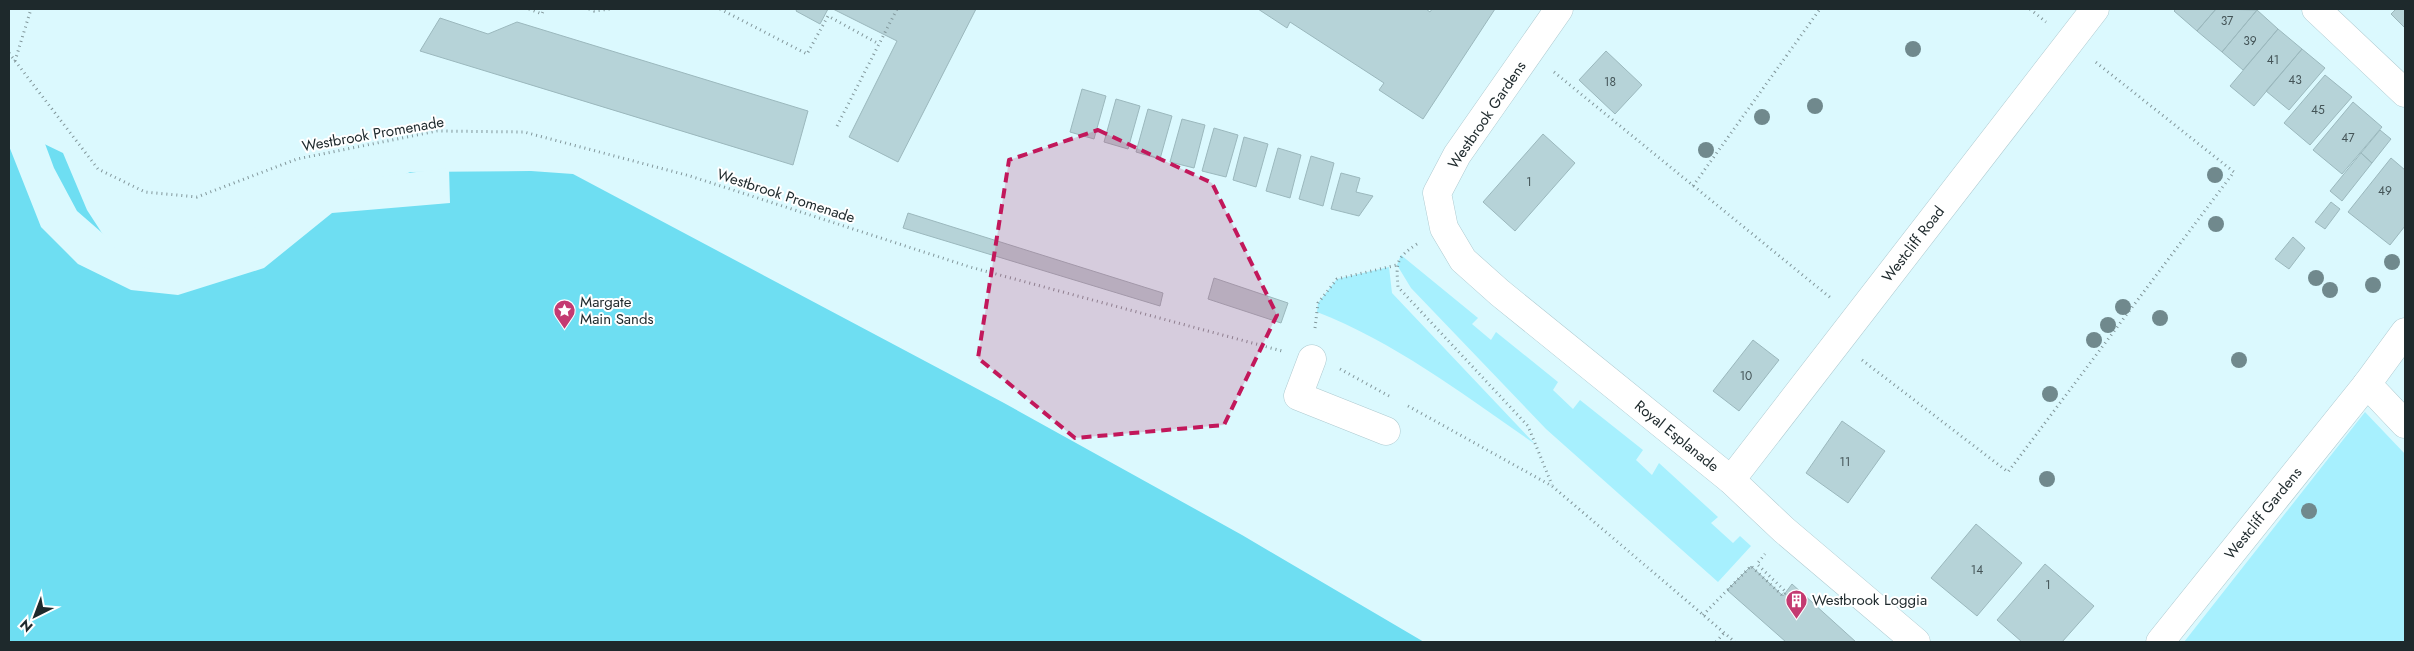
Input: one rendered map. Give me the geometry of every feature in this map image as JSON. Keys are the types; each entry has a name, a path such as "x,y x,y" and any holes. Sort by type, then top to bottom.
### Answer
{"street":[{"name":"Westbrook Gardens","path":"1444,228 1437,193 1457,155 1559,9"},
{"name":"Westcliff Road","path":"1731,480 2095,9"},
{"path":"2316,9 2405,93"},
{"name":"Royal Esplanade","path":"1444,228 1463,260 1500,293 1731,480 1784,530 1916,642"},
{"name":"Westcliff Gardens","path":"2160,642 2367,384 2405,332"},
{"path":"1312,359 1298,396 1386,430"},
{"path":"2367,384 2405,424"}],"path":[{"path":"15,61 31,9"},
{"path":"529,9 542,14 544,9"},
{"path":"589,9 594,11 610,9"},
{"path":"720,9 806,54 828,16 879,44"},
{"path":"836,126 897,9"},
{"path":"1693,186 1820,9"},
{"path":"1838,342 2008,472 2234,172 2070,41"},
{"name":"Westbrook Promenade","path":"9,53 98,169 146,192 197,197 297,159 438,131 524,132 690,176 970,267"},
{"path":"1530,53 1856,319"},
{"path":"1444,228 1402,255 1397,265 1398,287 1528,426 1552,486"},
{"path":"1318,303 1337,279 1397,265"},
{"path":"1703,615 1751,566 1783,596 1786,592 1756,564"},
{"path":"1716,642 1724,633"}],"highlighted area":[{"path":"1098,130 1212,183 1277,315 1224,425 1075,438 978,358 1009,160"}],"shaded area":[{"name":"Margate Main Sands","path":"9,127 63,153 87,210 124,267 192,280 410,172 531,171 573,174 1004,403 1242,535 1424,642 9,642"},
{"path":"1401,255 1478,318 1472,324 1491,340 1496,332 1558,382 1553,390 1573,409 1580,400 1643,450 1636,460 1652,475 1659,463 1718,517 1711,523 1733,543 1740,536 1751,546 1718,582 1546,429 1411,288 1397,265"},
{"path":"1389,267 1392,293 1535,444 1403,355 1375,339 1317,312 1318,303 1337,279"},
{"path":"2365,412 2405,454 2405,642 2184,642"}],"pier":[{"path":"9,124 44,141 54,168 77,211 108,238 126,264 191,277 204,253 208,253 267,221 299,201 351,180 449,168 450,203 332,213 264,268 178,295 131,290 78,264 41,227 9,146"}],"building":[{"path":"797,9 828,9 820,24 796,11"},
{"path":"833,9 976,9 898,162 849,137 897,41"},
{"path":"1258,9 1426,9 1430,12 1432,9 1495,9 1423,119 1379,90 1384,83 1290,22 1287,28"},
{"path":"2176,9 2216,9 2197,31 2174,11"},
{"path":"2216,9 2257,10 2222,52 2197,31"},
{"path":"2396,9 2405,9 2405,28 2391,14"},
{"path":"2257,10 2278,29 2243,70 2222,52"},
{"path":"440,18 488,34 517,22 808,111 793,165 420,51"},
{"path":"2278,29 2302,49 2254,106 2230,86"},
{"path":"2302,49 2325,68 2289,110 2266,91"},
{"path":"1606,51 1642,85 1615,114 1579,80"},
{"path":"2325,75 2352,97 2310,145 2284,123"},
{"path":"1082,89 1106,96 1094,139 1070,132"},
{"path":"1116,99 1140,106 1128,149 1104,142"},
{"path":"2353,102 2382,127 2342,174 2313,150"},
{"path":"1148,109 1172,116 1160,159 1136,152"},
{"path":"1182,119 1205,125 1194,168 1170,162"},
{"path":"1214,128 1238,135 1226,177 1202,171"},
{"path":"2380,130 2391,139 2372,163 2361,153"},
{"path":"1543,134 1575,163 1515,231 1483,202"},
{"path":"1244,137 1268,144 1256,187 1233,180"},
{"path":"1278,148 1301,155 1290,198 1266,191"},
{"path":"2361,153 2372,163 2342,201 2330,191"},
{"path":"1311,156 1334,163 1323,206 1299,199"},
{"path":"2391,158 2405,170 2405,226 2390,245 2348,212"},
{"path":"1341,173 1360,178 1356,192 1373,196 1359,216 1331,209"},
{"path":"2331,202 2340,209 2325,229 2315,222"},
{"path":"908,213 1163,293 1160,306 903,228"},
{"path":"2293,237 2305,248 2289,269 2275,259"},
{"path":"1214,278 1288,303 1281,323 1208,299"},
{"path":"1753,340 1779,360 1739,411 1713,391"},
{"path":"1842,421 1885,451 1848,503 1806,473"},
{"path":"1976,524 2022,563 1977,616 1931,578"},
{"path":"2045,564 2094,606 2062,642 2022,642 1997,620"},
{"name":"Westbrook Loggia","path":"1751,566 1783,596 1792,584 1856,642 1786,642 1727,590"}],"place":[{"name":"Margate Main Sands","path":"564,330"},
{"name":"Westbrook Loggia","path":"1796,619"}]}
